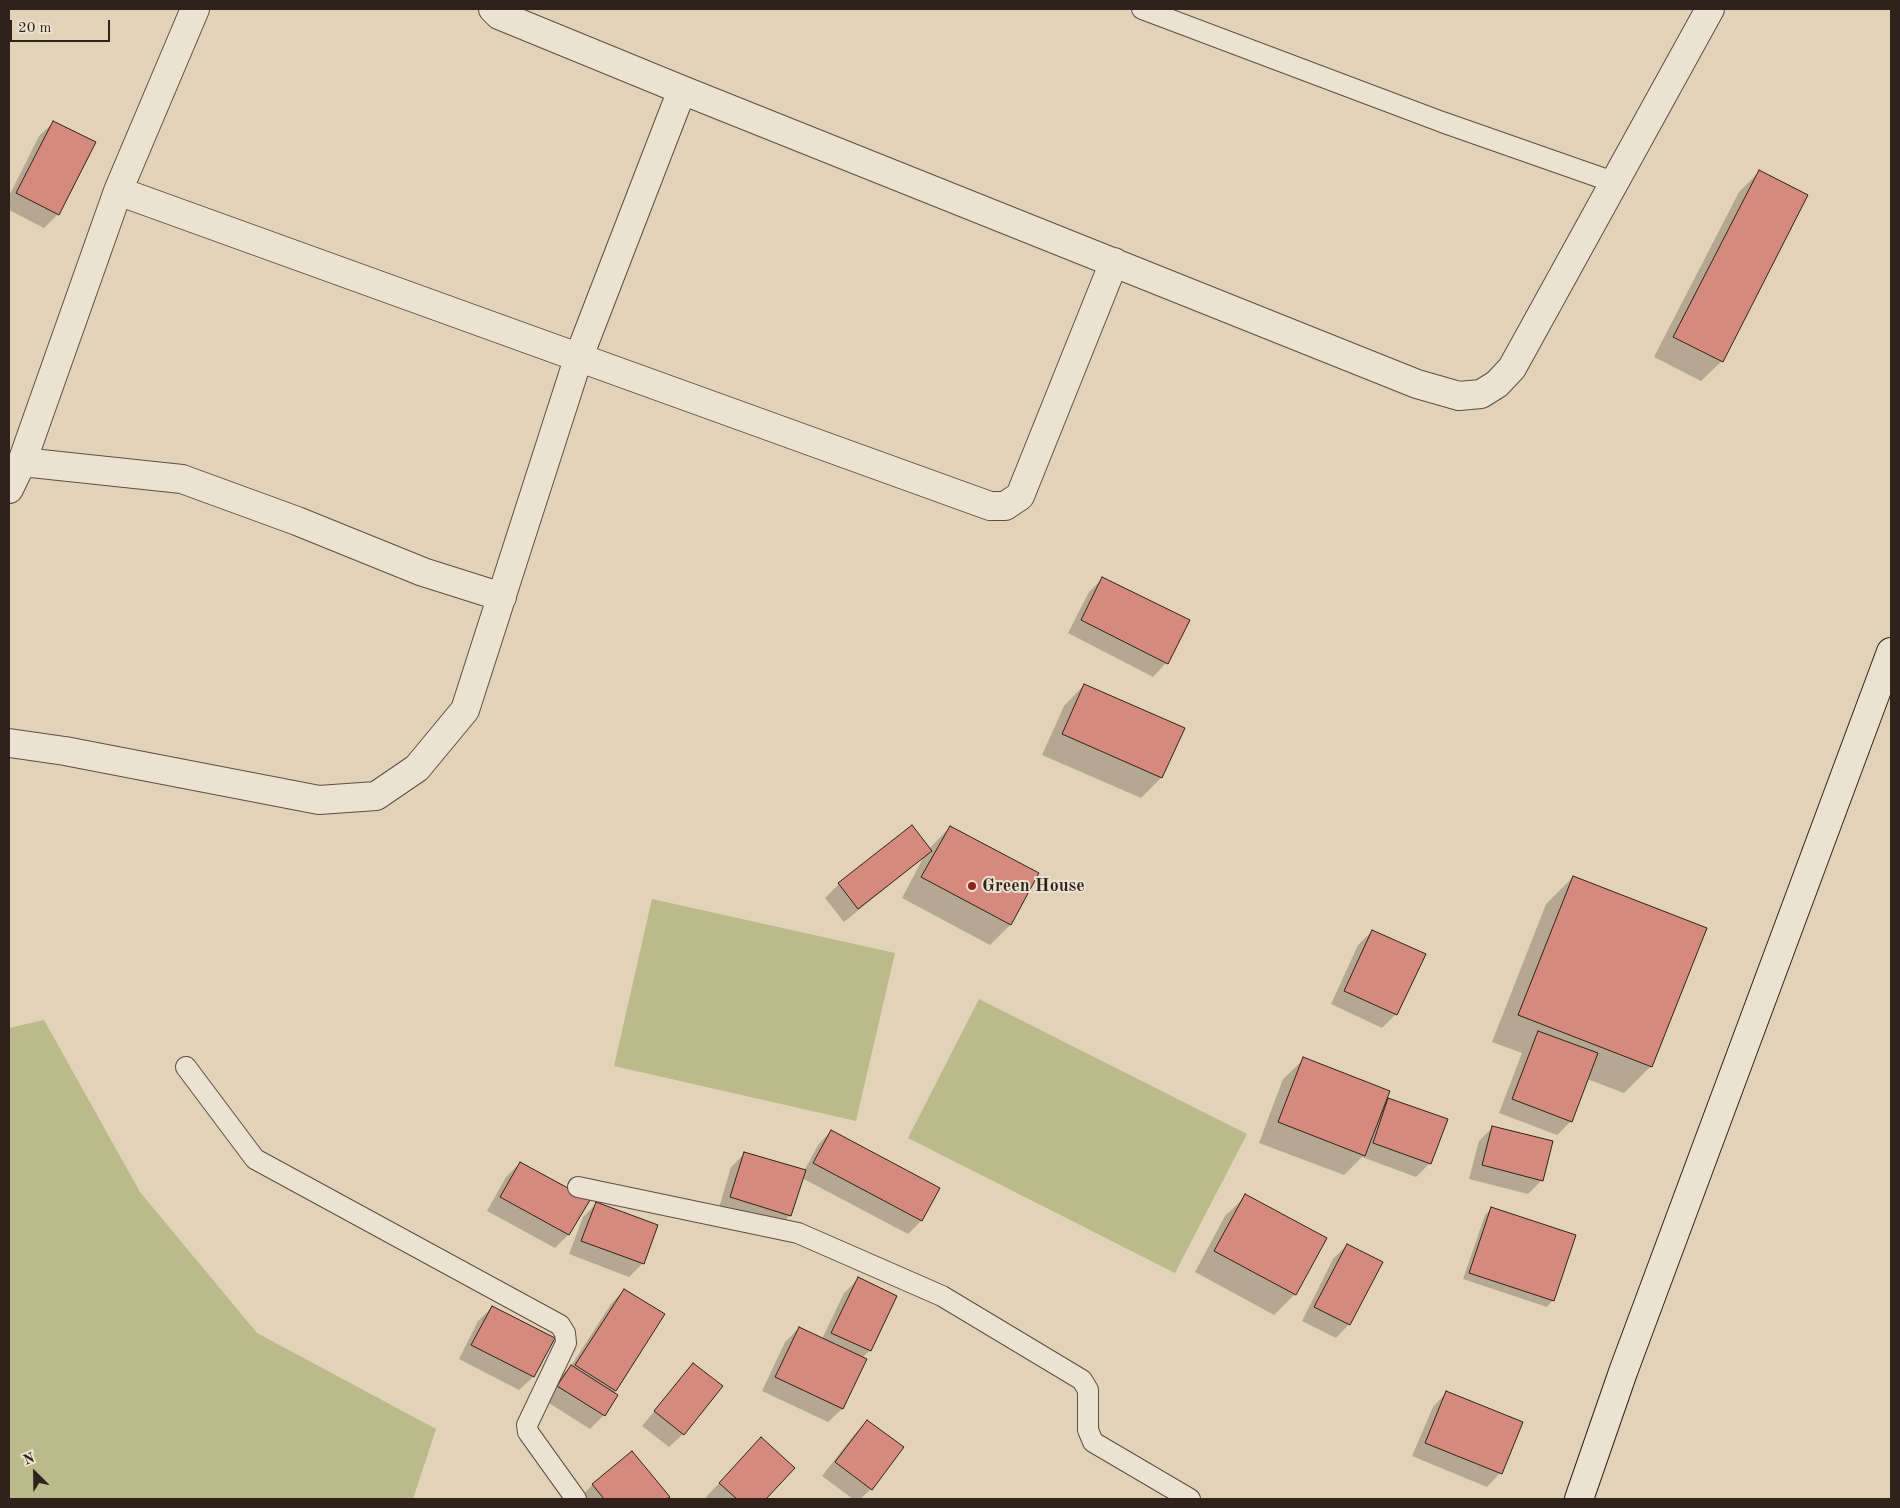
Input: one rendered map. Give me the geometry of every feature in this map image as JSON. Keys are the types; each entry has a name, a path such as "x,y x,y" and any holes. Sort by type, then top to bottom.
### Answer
{"street":[{"path":"9,489 22,462 118,192 195,9"},
{"path":"493,9 500,15 682,90 1417,384 1459,396 1481,394 1497,384 1512,368 1616,183 1710,9"},
{"path":"9,743 75,753 319,800 376,796 417,768 466,710 578,359 682,90"},
{"path":"118,192 990,506 1005,506 1020,496 1114,262"},
{"path":"22,462 182,480 297,521 423,572 502,597"},
{"path":"1579,1499 1620,1380 1891,652"}],"lane":[{"path":"1142,9 1442,122 1616,183"},
{"path":"186,1066 255,1159 560,1325 565,1333 566,1343 527,1425 528,1432 576,1499"},
{"path":"578,1187 798,1233 942,1296 1082,1380 1088,1390 1088,1430 1092,1442 1190,1499"}],"green space":[{"path":"652,899 895,953 856,1121 614,1066"},
{"path":"979,999 1247,1134 1175,1273 908,1138"},
{"path":"44,1020 140,1192 257,1333 436,1429 413,1499 9,1499 9,1028"}],"building":[{"path":"53,121 96,142 59,215 16,193"},
{"path":"1759,170 1808,195 1723,362 1673,337"},
{"path":"1102,577 1190,620 1168,664 1081,620"},
{"path":"1084,684 1185,728 1162,778 1062,734"},
{"path":"912,825 932,851 858,909 838,883"},
{"path":"950,826 1039,873 1011,925 921,877"},
{"path":"1573,876 1707,928 1652,1067 1518,1015"},
{"path":"1372,930 1426,954 1397,1015 1344,991"},
{"path":"1538,1031 1598,1053 1572,1122 1512,1099"},
{"path":"1303,1057 1390,1091 1365,1156 1278,1122"},
{"path":"1388,1098 1448,1119 1431,1164 1373,1143"},
{"path":"1492,1126 1553,1141 1543,1181 1482,1165"},
{"path":"831,1130 940,1188 922,1221 813,1163"},
{"path":"744,1152 806,1170 791,1216 730,1197"},
{"path":"520,1162 590,1200 569,1235 500,1197"},
{"path":"1245,1194 1327,1238 1296,1295 1214,1251"},
{"path":"596,1202 658,1225 644,1264 581,1241"},
{"path":"1491,1207 1576,1235 1554,1301 1469,1273"},
{"path":"1347,1244 1383,1262 1350,1325 1314,1307"},
{"path":"858,1277 897,1296 871,1351 831,1333"},
{"path":"624,1289 665,1314 616,1391 575,1365"},
{"path":"492,1306 555,1338 534,1377 471,1345"},
{"path":"799,1327 867,1359 843,1409 775,1377"},
{"path":"693,1363 723,1386 684,1435 654,1411"},
{"path":"571,1365 618,1395 605,1416 557,1386"},
{"path":"1446,1391 1523,1422 1502,1474 1425,1443"},
{"path":"867,1420 904,1447 872,1490 835,1462"},
{"path":"761,1437 795,1468 766,1499 737,1499 719,1483"},
{"path":"632,1451 670,1497 666,1499 604,1499 592,1484"}],"place":[{"name":"Green House","path":"972,886"}]}
